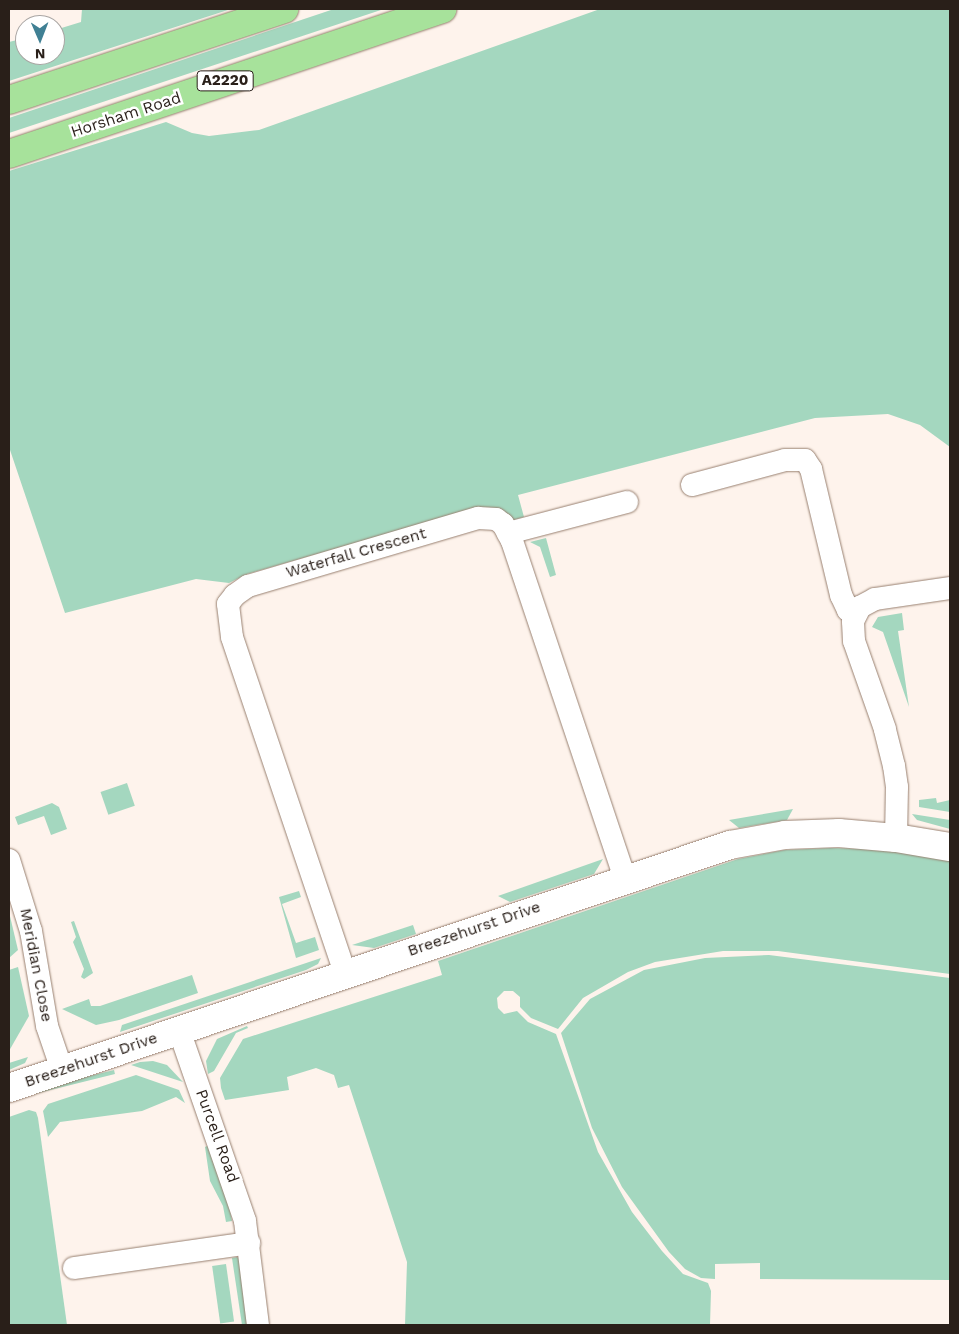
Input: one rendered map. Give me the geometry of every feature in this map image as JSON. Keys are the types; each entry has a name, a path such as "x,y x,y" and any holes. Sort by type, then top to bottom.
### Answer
{"main road":[{"path":"9,100 284,9"},
{"name":"Horsham Road","path":"9,154 442,9"}],"street":[{"path":"692,485 785,460 805,460 811,469 841,595 848,610 856,615"},
{"path":"625,878 508,533 627,502"},
{"name":"Waterfall Crescent","path":"345,972 240,661 229,623 228,604 235,595 248,586 478,518 496,519 508,533"},
{"path":"896,838 896,777 885,729 854,641 856,615 866,602 875,599 950,588"},
{"name":"Breezehurst Drive","path":"9,1088 345,972 714,849 768,837 820,833 896,838 950,846"},
{"name":"Meridian Close","path":"9,860 27,914 48,1026 62,1070"},
{"name":"Purcell Road","path":"179,1030 232,1175 249,1243 258,1325"},
{"path":"74,1268 249,1243"}],"green space":[{"path":"82,9 231,9 65,63 65,27 81,22"},
{"path":"334,9 384,9 9,133 9,118"},
{"path":"600,9 950,9 950,447 920,425 888,414 815,418 518,495 524,517 514,520 499,509 482,507 247,574 229,583 196,579 65,613 9,447 9,171 166,122 192,133 209,136 259,130"},
{"path":"15,40 15,65 58,65 9,81 9,42"},
{"path":"546,538 556,575 550,577 540,547 530,542"},
{"path":"902,613 904,630 898,631 909,707 883,632 872,627 878,617"},
{"path":"127,783 135,806 108,815 101,792"},
{"path":"936,798 937,803 950,800 950,812 919,807 919,800"},
{"path":"52,803 59,807 67,829 51,835 44,816 18,825 15,817"},
{"path":"793,809 787,820 739,828 729,820"},
{"path":"912,814 950,820 950,829 917,820"},
{"path":"830,848 877,849 950,860 950,974 778,951 723,951 655,962 628,972 583,998 558,1029 531,1018 520,1007 520,997 513,991 504,991 497,998 498,1008 504,1014 517,1011 528,1022 556,1034 598,1152 632,1212 662,1251 683,1274 708,1283 711,1291 710,1325 405,1325 407,1262 349,1085 338,1088 334,1075 316,1068 287,1077 289,1090 225,1100 220,1078 243,1039 442,975 438,961 738,859 784,850"},
{"path":"603,859 594,874 510,902 498,896"},
{"path":"299,891 301,897 282,904 296,943 315,937 319,950 296,958 279,897"},
{"path":"9,912 18,950 9,958"},
{"path":"74,921 93,973 84,979 81,977 84,969 73,942 76,937 71,922"},
{"path":"413,925 416,934 374,948 352,945"},
{"path":"769,955 950,978 950,1280 760,1279 760,1263 715,1264 715,1279 701,1278 685,1269 669,1252 622,1187 592,1128 561,1033 590,999 644,970 705,958"},
{"path":"321,958 318,964 306,970 120,1032 122,1025"},
{"path":"18,967 29,1016 9,1051 9,970"},
{"path":"192,975 198,993 119,1020 96,1025 62,1009 89,999 91,1006 100,1006"},
{"path":"247,1026 248,1028 236,1033 214,1071 208,1074 206,1061 217,1039"},
{"path":"28,1057 25,1063 9,1070 9,1063"},
{"path":"153,1061 167,1065 183,1082 131,1065"},
{"path":"114,1070 115,1074 32,1095 31,1091"},
{"path":"136,1075 179,1090 185,1103 176,1097 142,1111 60,1122 48,1137 43,1111 48,1104"},
{"path":"29,1110 36,1112 38,1118 67,1325 9,1325 9,1117"},
{"path":"209,1145 229,1204 232,1221 226,1222 223,1206 210,1181 205,1147"},
{"path":"237,1257 242,1261 248,1325 242,1325 232,1258"},
{"path":"226,1264 234,1321 220,1323 212,1266"}]}
